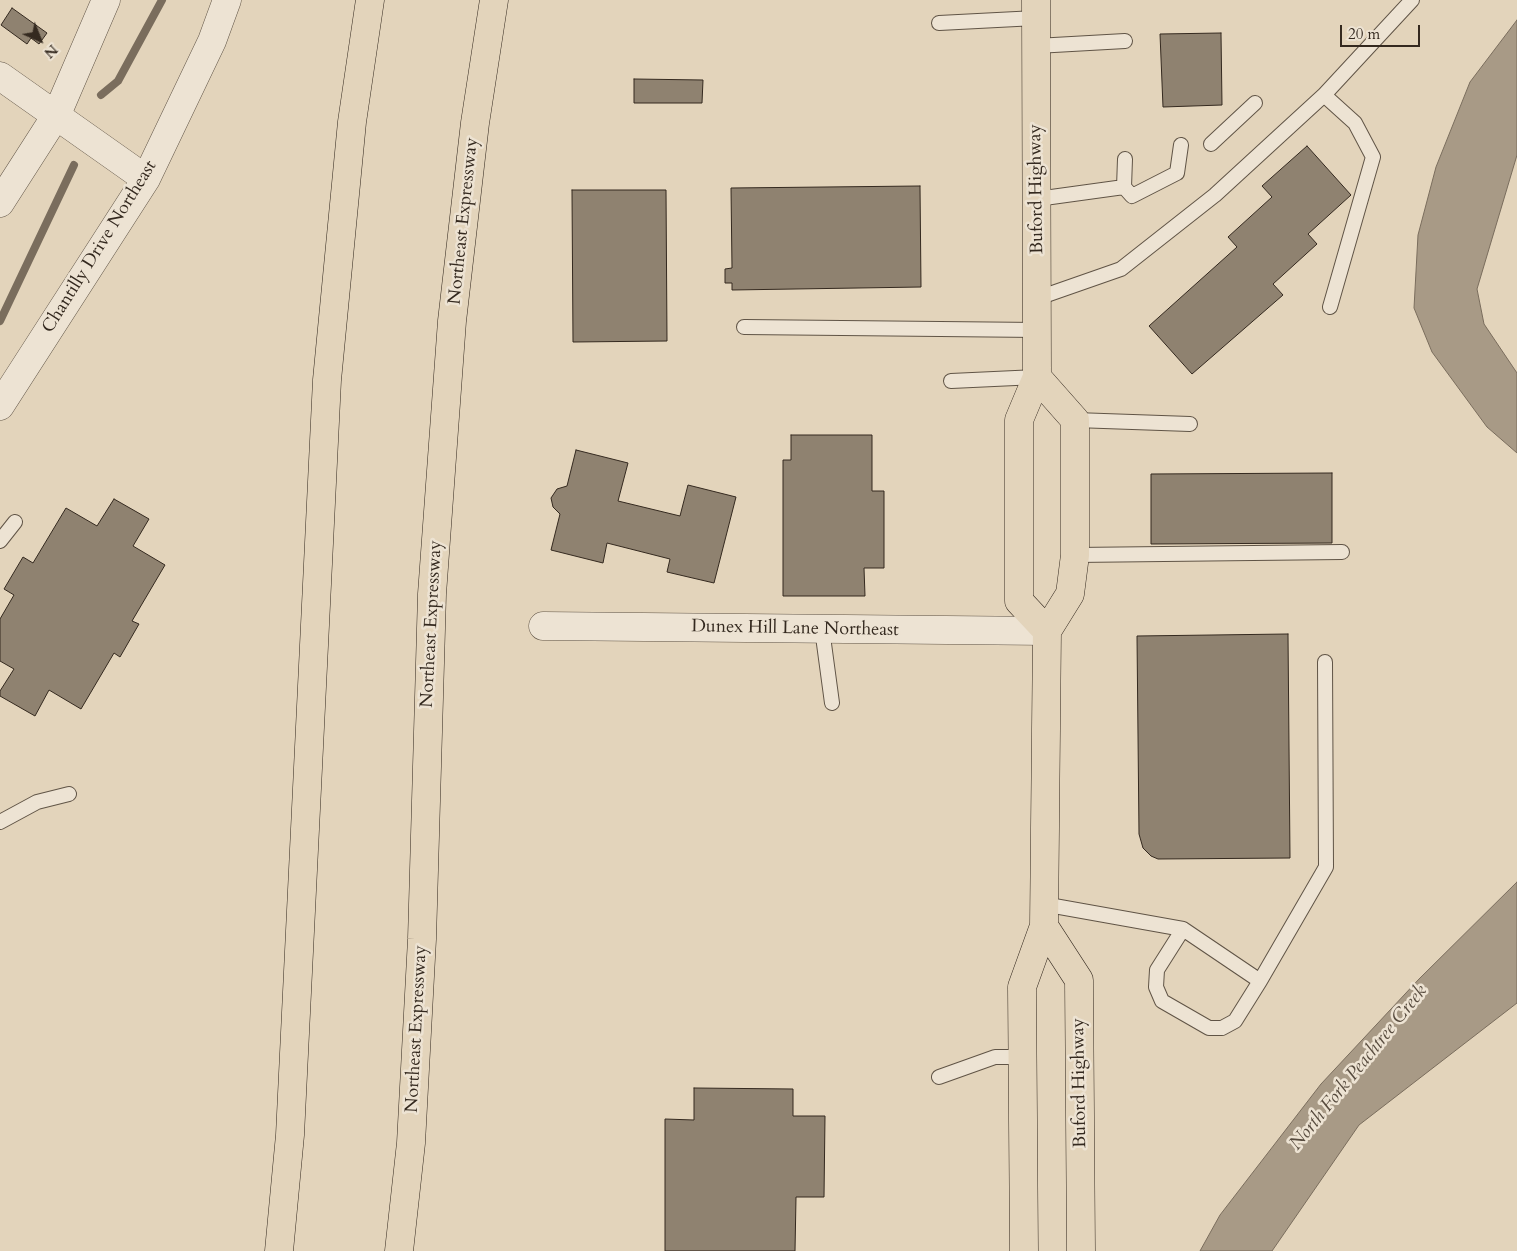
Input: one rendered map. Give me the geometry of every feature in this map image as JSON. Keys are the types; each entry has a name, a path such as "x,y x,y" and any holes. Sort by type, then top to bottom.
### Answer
{"main road":[{"path":"278,1251 290,1135 326,380 352,122 370,0"},
{"name":"Northeast Expressway","path":"400,1251 411,1143 422,939 432,594 452,331 475,123 494,0"},
{"name":"Buford Highway","path":"1036,9 1037,377 1018,420 1019,601 1047,631"},
{"path":"1024,1251 1022,987 1044,915 1047,631 1070,594 1075,555 1075,420 1037,377"},
{"name":"Buford Highway","path":"1044,915 1079,980 1081,1251"}],"street":[{"path":"0,203 57,114 106,0"},
{"name":"Chantilly Drive Northeast","path":"0,406 146,179 212,41 227,0"},
{"path":"0,76 57,114 146,179"},
{"name":"Dunex Hill Lane Northeast","path":"543,626 1047,631"}],"lane":[{"path":"1038,298 1121,269 1215,195 1324,95 1412,0"},
{"path":"939,23 1036,9"},
{"path":"1036,46 1126,41"},
{"path":"1324,95 1355,123 1374,157 1330,307"},
{"path":"1211,144 1255,103"},
{"path":"1125,159 1124,187 1132,196 1177,173 1181,145"},
{"path":"1037,200 1124,187"},
{"path":"744,327 1038,330"},
{"path":"951,381 1037,377"},
{"path":"1075,420 1190,424"},
{"path":"0,541 14,522"},
{"path":"1075,555 1342,552"},
{"path":"822,629 832,704"},
{"path":"1183,929 1157,970 1156,987 1162,1001 1209,1028 1222,1028 1236,1021 1326,867 1325,662"},
{"path":"0,822 37,802 69,794"},
{"path":"1044,915 1183,929 1260,981"},
{"path":"939,1077 995,1057 1022,1057"}],"water":[{"path":"1517,20 1517,155 1477,289 1484,324 1517,373 1517,453 1487,427 1432,352 1414,308 1418,235 1436,167 1470,82"},
{"name":"North Fork Peachtree Creek","path":"1517,882 1517,1003 1359,1125 1272,1251 1200,1251 1220,1215 1321,1084 1419,979"}],"building":[{"path":"12,8 47,33 39,44 31,38 27,44 1,25"},
{"path":"1221,33 1222,105 1163,107 1160,34"},
{"path":"634,79 703,80 702,103 634,103"},
{"path":"1307,146 1351,195 1308,234 1317,244 1273,284 1283,295 1192,374 1149,326 1237,247 1228,237 1272,197 1262,186"},
{"path":"920,186 921,287 732,290 732,283 725,283 725,269 732,268 731,188"},
{"path":"572,190 666,190 667,341 573,342"},
{"path":"791,435 872,435 872,491 884,491 884,568 864,568 865,596 783,596 783,460 791,460"},
{"path":"576,450 628,463 618,501 680,516 688,485 736,497 714,583 667,572 670,559 607,543 603,563 551,550 560,514 553,507 551,498 557,489 567,486"},
{"path":"1332,473 1332,543 1151,544 1151,474"},
{"path":"114,499 149,519 133,546 165,565 132,621 139,624 120,657 114,653 81,709 49,690 35,716 0,696 0,691 14,669 0,661 0,619 14,595 4,589 23,557 33,563 66,508 97,526"},
{"path":"1288,634 1290,858 1158,859 1151,856 1143,848 1139,834 1137,636"},
{"path":"694,1088 793,1089 793,1116 825,1116 824,1197 796,1197 795,1251 665,1251 665,1119 694,1120"}],"waterway":[{"path":"101,95 118,81 162,0"},
{"path":"0,321 74,165"}]}
